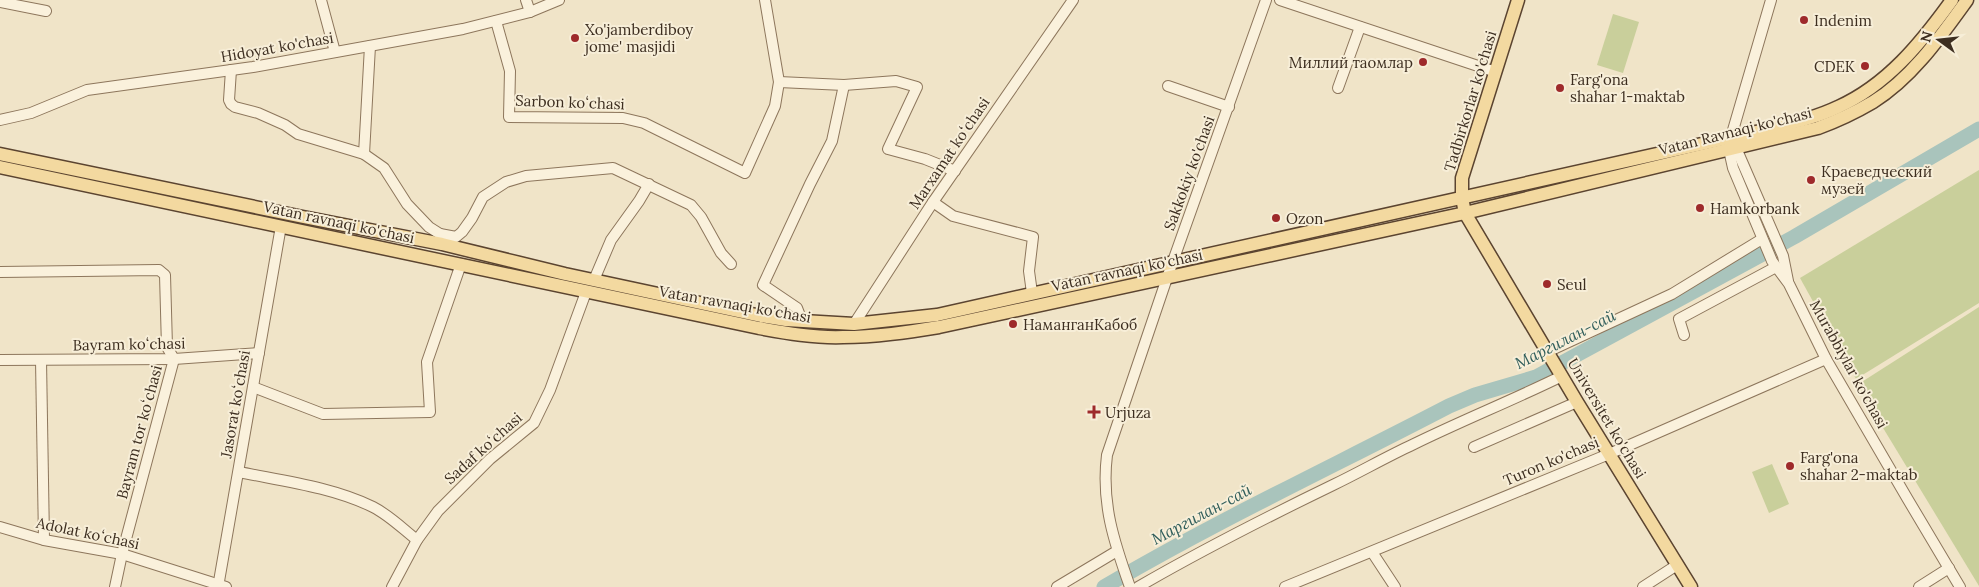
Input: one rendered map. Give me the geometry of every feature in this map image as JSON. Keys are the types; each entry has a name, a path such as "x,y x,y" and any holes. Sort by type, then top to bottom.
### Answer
{"main road":[{"name":"Tadbirkorlar ko'chasi","path":"1465,214 1462,198 1462,178 1518,0"},
{"name":"Vatan Ravnaqi ko'chasi","path":"1465,214 1732,145 1838,107 1868,90 1889,74 1914,49 1952,0"},
{"name":"Vatan Ravnaqi ko'chasi","path":"1462,198 1818,128 1843,118 1875,101 1897,83 1922,57 1967,0"},
{"name":"Vatan ravnaqi ko'chasi","path":"0,154 303,218 441,239 564,280 586,292 784,333 841,337 875,336 939,327 1465,214"},
{"name":"Vatan ravnaqi ko'chasi","path":"0,167 461,264 564,280 594,280 761,316 802,322 854,324 937,315 1462,198"},
{"name":"Universitet ko'chasi","path":"1465,214 1690,587"}],"street":[{"path":"321,0 335,52"},
{"path":"526,0 530,12"},
{"name":"Hidoyat ko'chasi","path":"0,120 31,113 87,90 231,70 463,29 530,12 559,0"},
{"path":"765,0 779,82 844,86 896,81 917,87 888,149 925,159 954,171"},
{"name":"Marxamat koʻchasi","path":"854,324 933,202 1073,0"},
{"name":"Sakkokiy ko'chasi","path":"1130,587 1117,551 1105,496 1104,478 1107,455 1172,262 1266,0"},
{"path":"1280,0 1496,72"},
{"path":"1732,145 1771,0"},
{"path":"0,2 46,11"},
{"name":"Sarbon koʻchasi","path":"496,21 510,71 509,117 623,118 644,122 745,173 775,106 779,82"},
{"path":"1338,88 1360,27"},
{"path":"364,154 370,46"},
{"path":"231,70 229,100 235,107 258,113 298,134 364,154 384,168 407,204 441,239 456,237 462,232 483,197 506,182 526,176 613,168 691,205 702,217 717,246 731,264"},
{"path":"802,322 797,308 763,285 832,140 844,86"},
{"path":"1168,86 1229,107"},
{"name":"Murabbiylar ko'chasi","path":"1732,145 1733,168 1767,241 1774,264 1789,284 1826,359 1960,587"},
{"path":"594,280 611,240 649,184"},
{"path":"933,202 953,216 1033,237 1029,271 1032,293"},
{"name":"Jasorat koʻchasi","path":"221,586 253,387 282,226"},
{"path":"1548,352 1672,294 1767,241"},
{"name":"Murabbiylar ko'chasi","path":"1767,241 1783,256 1789,284"},
{"path":"253,387 323,414 430,412 427,362 461,264"},
{"path":"1684,335 1679,319 1774,264"},
{"name":"Bayram tor koʻchasi","path":"0,272 159,270 165,275 167,346 174,358 115,587"},
{"name":"Sadaf koʻchasi","path":"392,587 417,540 438,510 490,459 534,423 550,390 586,292"},
{"name":"Bayram koʻchasi","path":"0,360 174,358 259,353"},
{"name":"Turon ko'chasi","path":"1285,587 1609,454 1826,359"},
{"path":"41,360 44,540"},
{"path":"1138,587 1210,546 1280,510 1414,444 1514,400 1562,376"},
{"path":"1474,448 1577,402"},
{"path":"239,472 332,492 375,508 417,540"},
{"name":"Adolat koʻchasi","path":"0,527 44,540 122,554 221,586"},
{"path":"1056,587 1117,551"},
{"path":"1372,552 1395,587"},
{"path":"1643,587 1677,565"},
{"path":"1919,587 1949,568"}],"green space":[{"path":"1613,14 1639,22 1623,73 1597,65"},
{"path":"1979,170 1979,303 1856,379 1800,278"},
{"path":"1979,307 1979,586 1857,385"},
{"path":"1772,464 1789,504 1769,513 1752,472"}],"waterway":[{"name":"Маргилан-сай","path":"1104,587 1232,517 1449,406 1475,395 1536,377 1794,237 1979,129"}],"place":[{"name":"Indenim","path":"1804,20"},
{"name":"Xo'jamberdiboy jome' masjidi","path":"575,38"},
{"name":"Миллий таомлар","path":"1423,62"},
{"name":"CDEK","path":"1865,66"},
{"name":"Farg'ona shahar 1-maktab","path":"1560,88"},
{"name":"Краеведческий музей","path":"1811,180"},
{"name":"Hamkorbank","path":"1700,208"},
{"name":"Ozon","path":"1276,218"},
{"name":"Seul","path":"1547,284"},
{"name":"НаманганКабоб","path":"1013,324"},
{"name":"Urjuza","path":"1094,412"},
{"name":"Farg'ona shahar 2-maktab","path":"1790,466"}]}
